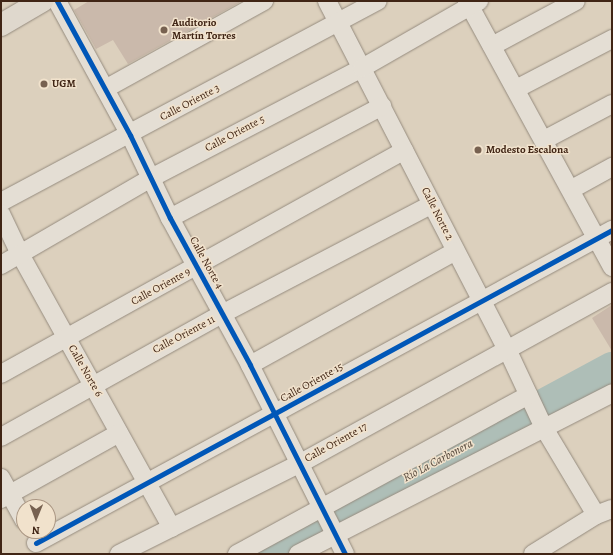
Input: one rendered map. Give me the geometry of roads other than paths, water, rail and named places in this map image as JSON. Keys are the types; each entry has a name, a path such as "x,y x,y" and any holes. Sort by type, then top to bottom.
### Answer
{"main road":[{"path":"1,25 42,1"}],"street":[{"name":"Calle Norte 4","path":"57,1 130,135 170,218 250,365 345,554"},
{"path":"105,89 264,1"},
{"name":"Calle Norte 2","path":"327,1 507,349 544,428 604,512"},
{"name":"Calle Oriente 3","path":"1,202 130,135 378,1"},
{"path":"492,46 576,1"},
{"path":"472,3 492,46 544,140 572,189 604,234 612,267"},
{"name":"Calle Oriente 5","path":"1,265 151,178 362,68 472,3"},
{"path":"516,89 612,39"},
{"path":"544,140 612,104"},
{"path":"170,218 382,106"},
{"name":"Calle Oriente 9","path":"1,374 197,267 404,151"},
{"path":"572,189 612,167"},
{"name":"Calle Oriente 11","path":"1,437 93,384 222,314 432,204"},
{"name":"Calle Norte 6","path":"1,214 20,254 172,528"},
{"name":"Calle Oriente 15","path":"36,543 146,482 275,415 604,234"},
{"path":"250,365 456,251"},
{"name":"Calle Oriente 17","path":"119,554 299,464 612,292"},
{"path":"298,554 612,393"},
{"path":"238,554 321,508 531,400"},
{"path":"6,497 119,433"},
{"path":"1,478 6,497 16,510"},
{"path":"533,554 604,512"}],"waterway":[{"name":"Río La Carbonera","path":"264,554 612,367"}],"place":[{"name":"Auditorio Martín Torres","path":"164,30"},
{"name":"UGM","path":"44,84"},
{"name":"Modesto Escalona","path":"478,150"}]}
